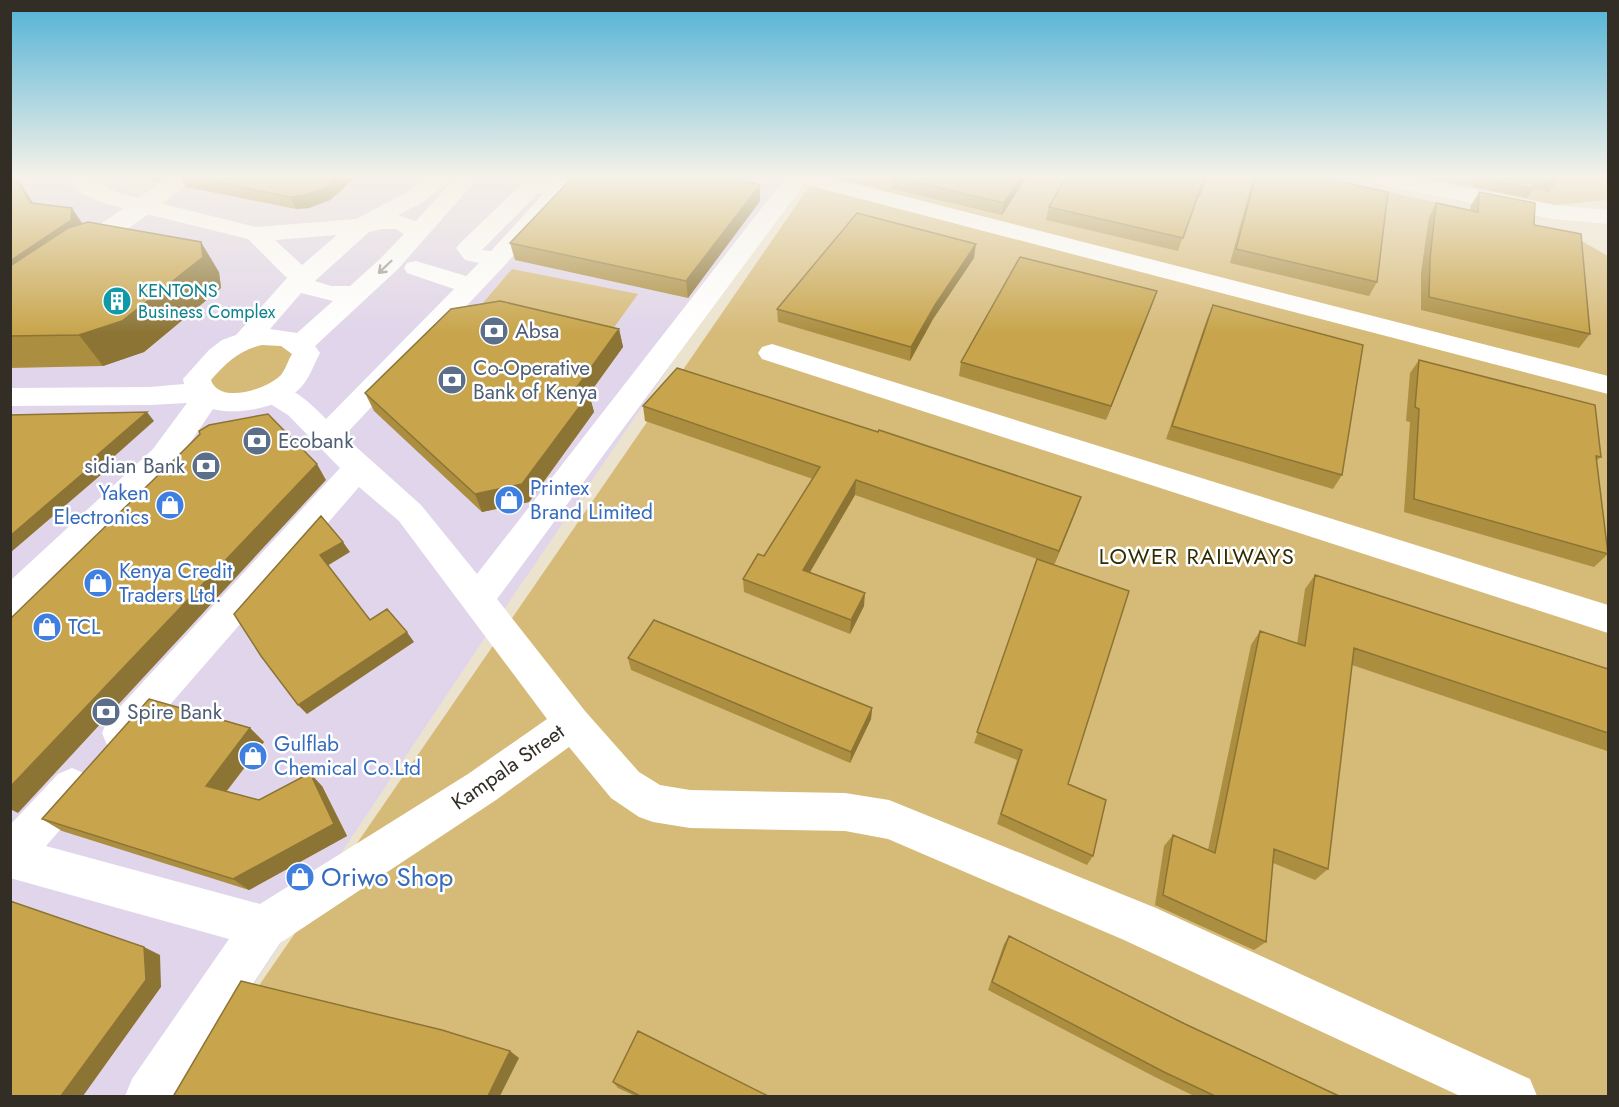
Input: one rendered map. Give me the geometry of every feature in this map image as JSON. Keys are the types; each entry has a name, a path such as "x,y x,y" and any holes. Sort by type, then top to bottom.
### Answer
{"street":[{"path":"10,299 111,230"},
{"path":"239,230 256,234 313,230"},
{"path":"246,340 301,278 357,230"},
{"path":"414,230 416,235"},
{"path":"300,345 358,293 421,230"},
{"path":"326,437 524,230"},
{"path":"476,601 753,230"},
{"path":"974,230 1608,385"},
{"path":"256,234 301,278 306,286 338,295 358,293"},
{"path":"416,268 471,286"},
{"path":"10,603 164,457 282,395 306,352 291,340 278,337 246,340 224,350 164,457"},
{"path":"772,353 1608,619"},
{"path":"10,398 202,389 232,402 282,395"},
{"name":"Kampala Street","path":"148,1096 264,927 482,787 572,723 410,513 358,468 282,395"},
{"path":"264,927 10,857 358,468"},
{"path":"572,723 625,785 653,803 690,809 845,812 889,820 1140,924 1513,1096"}],"shaded area":[{"path":"10,230 763,230 490,630 179,1096 11,1096"},
{"path":"779,230 1558,230 1608,256 1608,1096 183,1096"},
{"path":"512,269 638,294 605,340 477,310"},
{"path":"270,341 296,350 273,390 220,396 203,383 229,352"}],"building":[{"path":"10,230 57,230 10,261"},
{"path":"65,230 131,230 201,242 203,257 122,321 79,335 10,336 10,266"},
{"path":"523,230 726,230 686,281 510,243"},
{"path":"843,230 921,230 976,244 935,305 911,347 777,309"},
{"path":"1147,230 1186,230 1183,238"},
{"path":"1241,230 1383,230 1377,282 1236,249"},
{"path":"1433,230 1558,230 1581,234 1590,334 1429,297"},
{"path":"1020,257 1157,291 1111,406 961,362"},
{"path":"500,301 619,329 574,391 589,394 522,484 475,494 365,393 451,309"},
{"path":"1213,305 1363,345 1342,475 1172,426"},
{"path":"1419,360 1595,405 1601,457 1596,456 1608,554 1414,499 1419,409 1415,407"},
{"path":"677,368 878,432 879,430 1081,497 1059,551 856,480 803,570 865,593 851,620 743,579 758,554 764,556 820,467 643,406"},
{"path":"147,412 88,463 94,464 10,536 10,415"},
{"path":"268,414 317,464 10,787 10,619 180,454 200,434 199,431 209,425"},
{"path":"321,516 343,542 320,555 370,620 387,609 407,632 298,705 261,656 234,614"},
{"path":"1037,559 1129,591 1068,784 1106,800 1093,856 1001,814 1022,750 977,732"},
{"path":"1315,575 1608,669 1608,733 1354,648 1328,869 1274,849 1266,942 1163,895 1173,835 1215,853 1260,631 1305,646"},
{"path":"654,620 872,708 851,752 628,658"},
{"path":"149,699 250,728 206,786 259,800 310,773 334,824 233,879 42,819"},
{"path":"10,901 144,947 146,980 61,1096 10,1096"},
{"path":"1009,936 1185,1024 1339,1096 1215,1096 1164,1072 992,982"},
{"path":"241,981 442,1030 510,1051 488,1096 174,1095"},
{"path":"638,1031 768,1096 640,1096 613,1082"}],"place":[{"name":"KENTONS Business Complex","path":"117,301"},
{"name":"Absa","path":"494,331"},
{"name":"Co-Operative Bank of Kenya","path":"452,380"},
{"name":"Ecobank","path":"257,441"},
{"name":"sidian Bank","path":"206,466"},
{"name":"Printex Brand Limited","path":"509,500"},
{"name":"Yaken Electronics","path":"170,505"},
{"name":"Kenya Credit Traders Ltd.","path":"98,583"},
{"name":"TCL","path":"47,627"},
{"name":"Spire Bank","path":"106,712"},
{"name":"Gulflab Chemical Co.Ltd","path":"253,756"},
{"name":"Oriwo Shop","path":"300,877"}],"district":[{"name":"LOWER RAILWAYS","path":"1197,556"}]}
